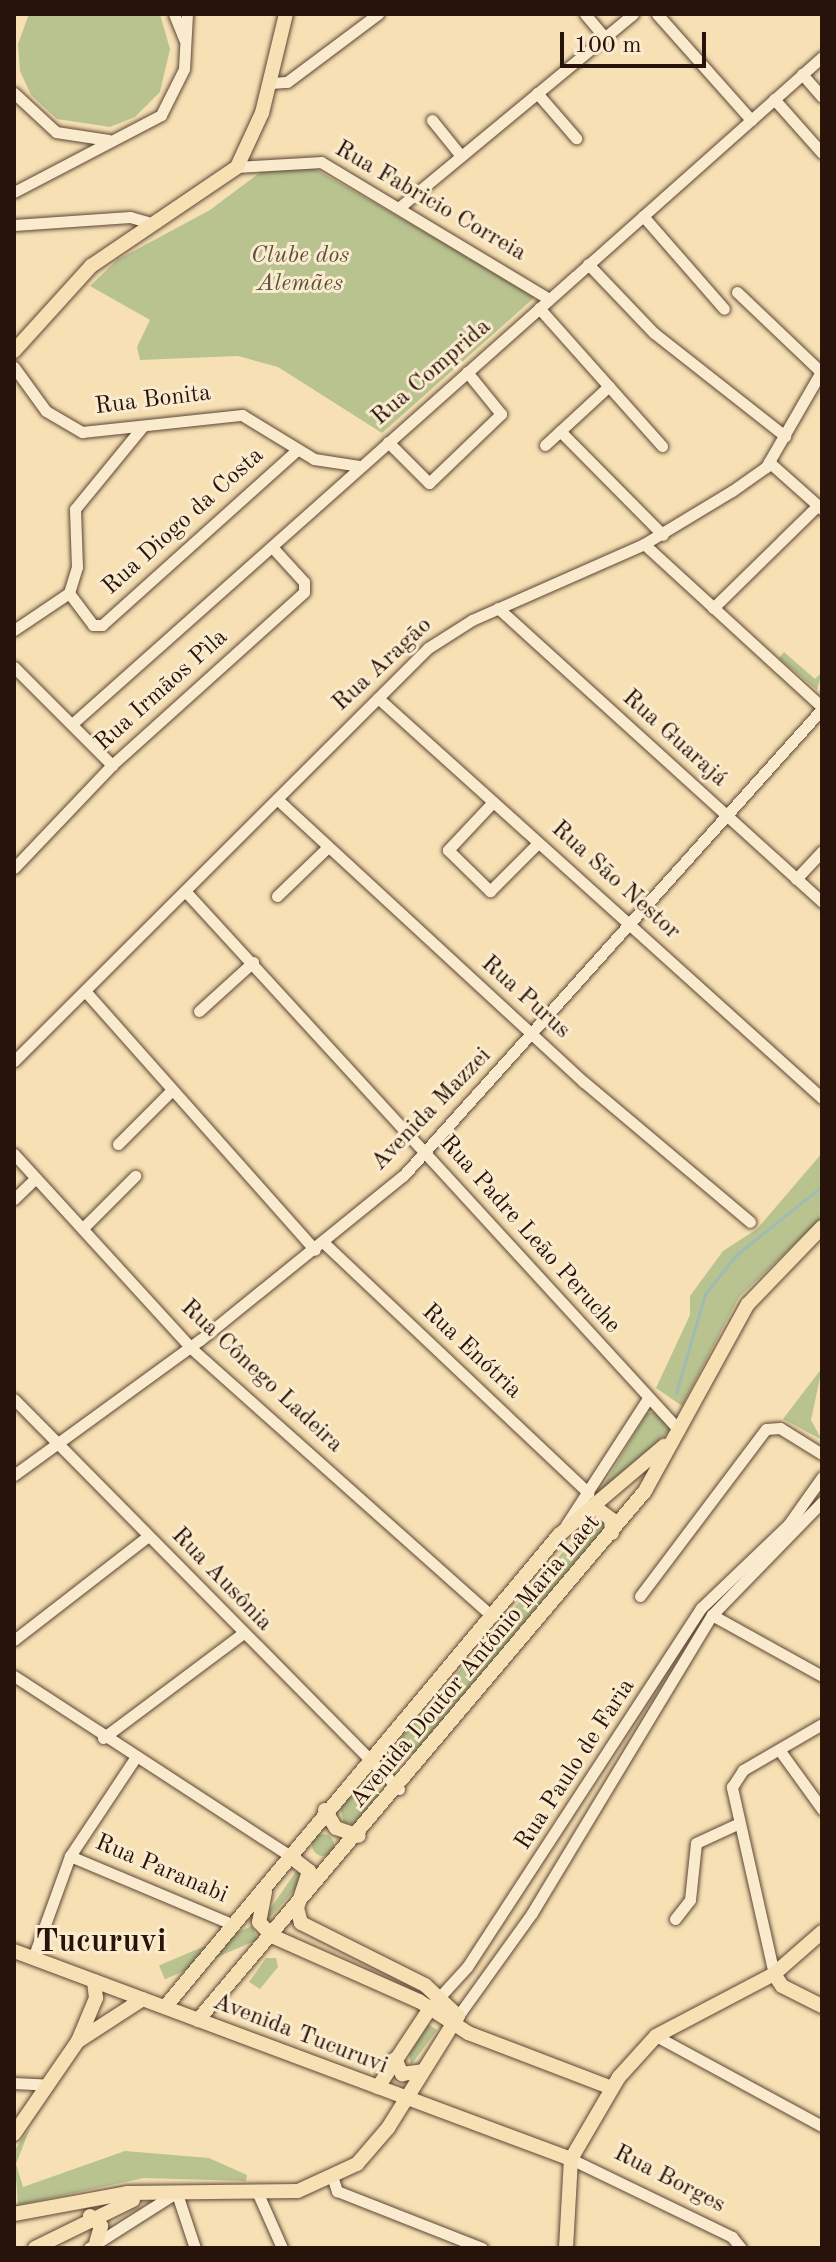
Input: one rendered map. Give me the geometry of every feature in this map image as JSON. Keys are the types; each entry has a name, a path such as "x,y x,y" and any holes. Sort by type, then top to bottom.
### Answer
{"main road":[{"path":"14,351 91,266 237,167 271,83 286,14"},
{"path":"14,366 43,319"},
{"name":"Avenida Doutor Antônio Maria Laet","path":"198,2020 400,1789 612,1533 677,1432 748,1304 822,1227"},
{"name":"Avenida Doutor Antônio Maria Laet","path":"165,2007 266,1888 325,1810 493,1617 559,1535 592,1500 677,1432"},
{"path":"592,1500 611,1519 612,1533"},
{"path":"325,1810 336,1828 359,1836"},
{"name":"Avenida Doutor Antônio Maria Laet","path":"290,1856 309,1871 297,1908"},
{"path":"266,1888 259,1922 272,1936 435,2002"},
{"path":"297,1908 308,1929 435,2002 456,2020 612,2088"},
{"path":"566,2248 571,2159 612,2088 656,2036 774,1974 822,1932"},
{"name":"Avenida Tucuruvi","path":"14,1951 571,2159"},
{"path":"774,1974 818,2004"},
{"path":"14,2134 78,2041 96,1998 94,1981"},
{"path":"78,2041 143,1999"},
{"name":"Rua Paulo de Faria","path":"378,2087 435,2002"},
{"name":"Rua Paulo de Faria","path":"333,2179 367,2155 456,2020"},
{"path":"395,2059 402,2074 423,2071"},
{"path":"14,2214 127,2193 259,2196 333,2179"},
{"path":"35,2248 90,2216 172,2194"},
{"path":"90,2216 101,2226 93,2245"}],"street":[{"path":"174,14 185,43"},
{"path":"14,192 161,115 179,84 187,14"},
{"path":"271,83 287,82 378,14"},
{"path":"585,14 604,37"},
{"path":"401,206 633,14"},
{"path":"657,14 751,120"},
{"name":"Rua Comprida","path":"72,724 822,57"},
{"path":"802,74 822,97"},
{"path":"14,93 37,121 71,137 114,139"},
{"path":"537,93 576,138"},
{"path":"774,99 822,153"},
{"path":"432,120 461,156"},
{"path":"71,137 73,161"},
{"name":"Rua Fabricio Correia","path":"237,167 321,162 401,206 549,299"},
{"path":"643,216 724,309"},
{"path":"14,225 127,217 151,223"},
{"path":"588,264 642,323 785,436"},
{"path":"737,292 821,371"},
{"path":"539,308 662,446"},
{"name":"Rua Bonita","path":"14,366 63,426 105,432 242,415 296,451 360,466"},
{"name":"Rua Aragão","path":"14,1061 448,631 663,535 769,462 821,371"},
{"path":"388,442 429,483 501,414 467,372"},
{"path":"545,445 609,386"},
{"path":"14,630 69,593 77,567 75,509 143,426"},
{"path":"560,431 663,535"},
{"name":"Rua Diogo da Costa","path":"69,593 93,625 102,625 296,451"},
{"path":"713,608 820,507 769,462"},
{"path":"644,544 822,708"},
{"name":"Rua Irmãos Pìla","path":"16,861 112,765 304,592 304,582 272,547"},
{"name":"Rua Guarajá","path":"498,608 822,902"},
{"path":"14,667 112,765"},
{"name":"Rua São Nestor","path":"378,698 822,1098"},
{"name":"Avenida Mazzei","path":"14,1475 191,1348 319,1247 425,1154 822,708"},
{"name":"Rua Purus","path":"277,799 533,1034 750,1222"},
{"path":"493,802 448,850 490,891 538,843"},
{"path":"277,896 328,847"},
{"path":"796,879 822,851"},
{"name":"Rua Padre Leão Peruche","path":"186,892 253,962 677,1432"},
{"path":"199,1011 253,962"},
{"name":"Rua Enótria","path":"85,991 172,1090 319,1247 592,1500"},
{"path":"118,1144 172,1090"},
{"name":"Rua Cônego Ladeira","path":"14,1154 191,1348 493,1617"},
{"path":"83,1228 135,1176"},
{"path":"14,1199 36,1178"},
{"name":"Rua Ausônia","path":"14,1399 242,1634 367,1760 400,1789"},
{"name":"Avenida Doutor Antônio Maria Laet","path":"592,1500 647,1400"},
{"path":"640,1596 766,1429 780,1428 822,1454"},
{"name":"Rua Paulo de Faria","path":"435,2002 562,1825 701,1608 788,1525 822,1477"},
{"name":"Rua Paulo de Faria","path":"456,2020 578,1835 712,1615 822,1502"},
{"path":"14,1640 148,1536"},
{"path":"712,1615 822,1676"},
{"path":"103,1738 242,1634"},
{"path":"14,1676 103,1738 290,1856"},
{"path":"774,1974 735,1825 737,1777 822,1724"},
{"path":"780,1751 822,1809"},
{"path":"33,1958 70,1856 135,1758"},
{"path":"562,1825 578,1835"},
{"path":"675,1919 690,1900 696,1843 735,1825"},
{"name":"Rua Paranabi","path":"70,1856 234,1925"},
{"path":"656,2036 822,2126"},
{"path":"14,2083 48,2085"},
{"name":"Rua Borges","path":"571,2159 737,2246"},
{"path":"333,2179 337,2191 482,2248"},
{"path":"93,2245 172,2194 195,2248"},
{"path":"259,2196 282,2248"}],"green space":[{"path":"29,14 160,14 170,49 160,92 135,117 110,127 57,119 31,95 20,71 18,44"},
{"name":"Clube dos Alemães","path":"305,163 536,296 382,433 278,367 238,356 140,360 137,347 150,320 90,286 117,260 210,210 262,171"},
{"path":"784,652 815,679 822,672 817,690 779,658"},
{"path":"822,1153 822,1218 739,1297 682,1406 656,1388 690,1315 690,1296 723,1251 757,1229"},
{"path":"822,1368 811,1420 822,1440 783,1419"},
{"path":"654,1412 672,1429 599,1493 647,1413"},
{"path":"597,1513 611,1524 416,1753 400,1755 398,1741"},
{"path":"362,1782 382,1793 355,1824 344,1823 339,1805"},
{"path":"319,1834 327,1834 334,1845 327,1856 319,1856 312,1849 312,1841"},
{"path":"299,1867 304,1879 266,1922 266,1915"},
{"path":"252,1926 258,1940 165,1979 159,1965"},
{"path":"266,1958 276,1958 278,1967 260,1989 249,1982"},
{"path":"428,2024 437,2030 411,2065 409,2055"},
{"path":"30,2128 16,2164 23,2187 125,2151 209,2158 247,2175 246,2181 144,2178 18,2205 14,2151"}],"waterway":[{"path":"676,1393 705,1294 735,1256 822,1186"}],"district":[{"name":"Tucuruvi","path":"101,1943"}]}
